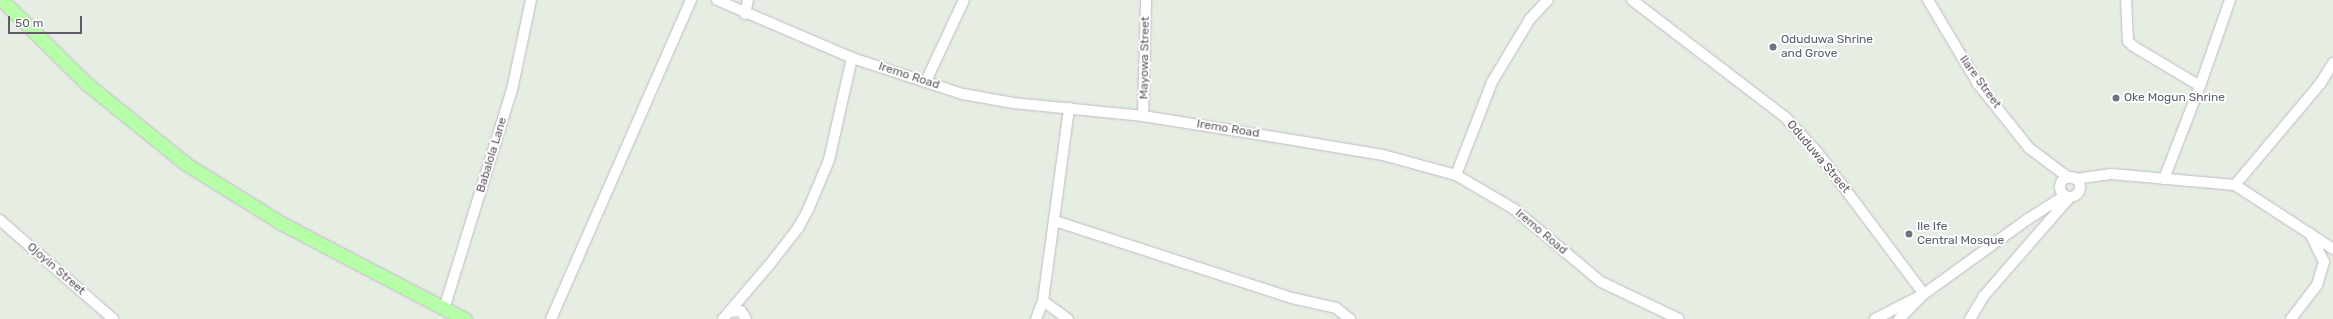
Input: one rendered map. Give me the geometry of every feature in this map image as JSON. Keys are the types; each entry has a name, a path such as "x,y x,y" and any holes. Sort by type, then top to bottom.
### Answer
{"main road":[{"path":"2,0 87,84 186,164 281,223 465,319"}],"street":[{"name":"Babalola Lane","path":"444,309 512,90 531,0"},
{"path":"551,319 691,0"},
{"name":"Iremo Road","path":"717,0 744,14 852,58 963,94 1013,103 1143,116 1382,155 1456,175 1514,209 1601,282 1679,319"},
{"path":"744,14 748,0"},
{"path":"926,81 964,0"},
{"name":"Mayowa Street","path":"1143,116 1146,0"},
{"path":"1456,175 1492,82 1530,19 1548,0"},
{"name":"Oduduwa Street","path":"1632,0 1785,117 1818,154 1924,294"},
{"name":"Ilare Street","path":"1928,0 1978,84 2029,148 2040,158"},
{"path":"2126,0 2128,41 2133,46 2200,86"},
{"path":"2164,179 2200,86 2230,0"},
{"path":"726,315 789,240 808,210 828,160 852,58"},
{"path":"2235,185 2320,84 2333,63"},
{"path":"1036,319 1043,301 1055,221 1069,108"},
{"path":"2040,158 2072,178 2080,188"},
{"path":"2040,158 2063,192 2076,195 2080,188 2112,174"},
{"path":"2072,178 2112,174 2235,185 2333,249"},
{"path":"1970,319 1983,297 2072,178"},
{"path":"1875,319 1924,294 2063,192"},
{"path":"1055,221 1292,298 1336,308 1350,319"},
{"name":"Ojoyin Street","path":"1,223 113,319"},
{"path":"2291,319 2317,285 2324,262 2310,233"},
{"path":"1899,319 1924,294"},
{"path":"1043,301 1068,319"},
{"path":"726,315 741,311 746,319"}],"place":[{"name":"Oduduwa Shrine and Grove","path":"1773,47"},
{"name":"Oke Mogun Shrine","path":"2116,98"},
{"name":"Ile Ife Central Mosque","path":"1909,234"}]}
